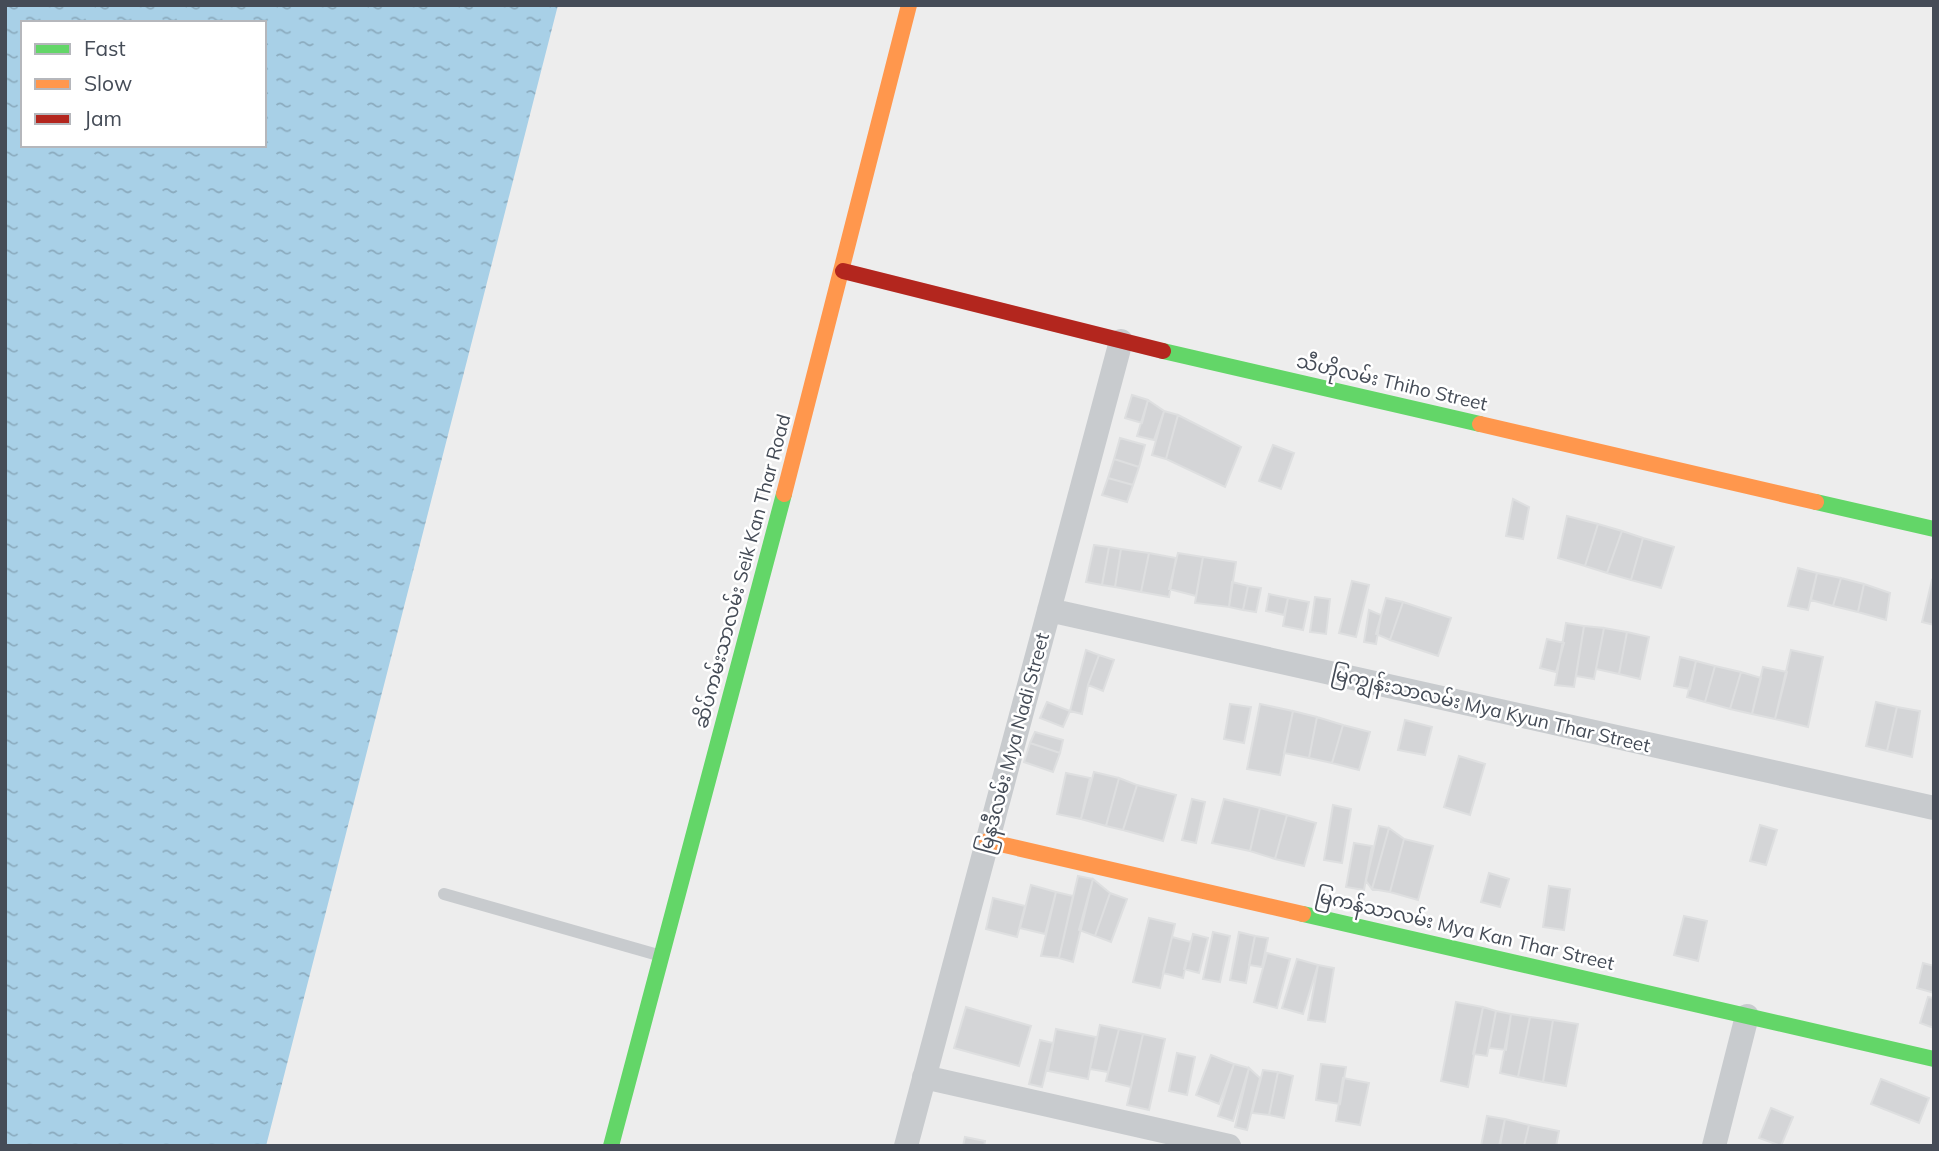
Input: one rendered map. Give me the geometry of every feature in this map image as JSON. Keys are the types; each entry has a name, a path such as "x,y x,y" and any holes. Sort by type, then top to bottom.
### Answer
{"street":[{"name":"ဆိပ်ကမ်းသာလမ်း Seik Kan Thar Road","path":"611,1146 843,271 909,5"},
{"name":"သီဟိုလမ်း Thiho Street","path":"843,271 1121,341 1934,529"},
{"name":"မြနဒီလမ်း Mya Nadi Street","path":"906,1146 1121,341"},
{"name":"မြကျွန်းသာလမ်း Mya Kyun Thar Street","path":"1049,610 1934,808"},
{"name":"မြကန်သာလမ်း Mya Kan Thar Street","path":"987,841 1934,1059"},
{"path":"1714,1146 1747,1016"},
{"path":"924,1077 1229,1146"}],"lane":[{"path":"444,894 662,956"}],"water":[{"path":"5,5 558,5 266,1146 5,1146"}],"building":[{"path":"1132,395 1148,400 1142,423 1125,418"},
{"path":"1148,400 1164,411 1154,440 1137,436"},
{"path":"1164,411 1178,415 1166,459 1152,455"},
{"path":"1178,415 1241,447 1225,487 1166,459"},
{"path":"1120,438 1145,445 1139,467 1114,459"},
{"path":"1273,445 1294,453 1281,489 1259,481"},
{"path":"1114,459 1139,467 1133,485 1108,478"},
{"path":"1108,478 1133,485 1127,502 1102,495"},
{"path":"1513,499 1529,507 1523,539 1506,536"},
{"path":"1567,516 1598,524 1585,566 1558,558"},
{"path":"1598,524 1622,531 1607,573 1585,566"},
{"path":"1622,531 1643,538 1631,580 1607,573"},
{"path":"1643,538 1674,547 1661,588 1631,580"},
{"path":"1094,545 1109,547 1102,585 1086,582"},
{"path":"1109,547 1121,549 1115,587 1102,585"},
{"path":"1121,549 1149,553 1141,592 1115,587"},
{"path":"1149,553 1176,558 1169,597 1141,592"},
{"path":"1178,553 1203,557 1196,596 1169,589"},
{"path":"1203,557 1236,562 1229,607 1195,603"},
{"path":"1798,568 1817,573 1808,610 1788,606"},
{"path":"1817,573 1841,578 1833,606 1811,600"},
{"path":"1841,578 1864,584 1858,612 1833,606"},
{"path":"1932,580 1934,581 1934,625 1922,622"},
{"path":"1352,581 1369,585 1356,637 1339,633"},
{"path":"1232,582 1248,586 1243,610 1229,607"},
{"path":"1864,584 1890,593 1886,620 1858,612"},
{"path":"1248,586 1261,588 1256,612 1243,610"},
{"path":"1269,594 1288,598 1284,615 1266,611"},
{"path":"1315,597 1330,599 1326,634 1310,632"},
{"path":"1288,598 1309,602 1303,630 1283,626"},
{"path":"1386,598 1403,602 1390,640 1376,634"},
{"path":"1403,602 1451,618 1438,656 1390,640"},
{"path":"1369,610 1381,615 1376,644 1364,642"},
{"path":"1566,623 1584,626 1574,687 1555,685"},
{"path":"1584,626 1604,628 1594,679 1576,676"},
{"path":"1604,628 1627,632 1619,674 1596,669"},
{"path":"1627,632 1649,637 1640,679 1619,674"},
{"path":"1547,639 1564,643 1556,672 1540,668"},
{"path":"1086,650 1099,655 1088,685 1082,714 1070,711"},
{"path":"1791,650 1823,657 1808,727 1775,719"},
{"path":"1099,655 1114,660 1103,691 1088,685"},
{"path":"1680,657 1696,661 1690,689 1674,686"},
{"path":"1696,661 1715,666 1705,702 1687,697"},
{"path":"1715,666 1741,672 1730,709 1705,702"},
{"path":"1763,667 1787,672 1775,719 1752,714"},
{"path":"1741,672 1761,678 1752,714 1730,709"},
{"path":"1047,702 1070,711 1063,727 1040,718"},
{"path":"1876,702 1897,707 1887,751 1866,746"},
{"path":"1230,704 1251,707 1244,743 1224,739"},
{"path":"1260,704 1293,711 1280,775 1247,769"},
{"path":"1897,707 1920,711 1912,757 1887,751"},
{"path":"1293,711 1317,717 1309,758 1284,753"},
{"path":"1317,717 1343,725 1332,763 1309,758"},
{"path":"1405,720 1432,727 1425,755 1398,750"},
{"path":"1343,725 1370,732 1359,770 1332,763"},
{"path":"1035,732 1063,740 1060,753 1030,743"},
{"path":"1030,743 1060,753 1053,772 1024,762"},
{"path":"1459,756 1485,764 1470,815 1444,807"},
{"path":"1094,772 1119,778 1106,826 1081,819"},
{"path":"1066,773 1090,778 1081,819 1057,814"},
{"path":"1119,778 1137,785 1123,830 1106,826"},
{"path":"1137,785 1176,795 1163,841 1123,830"},
{"path":"1192,799 1205,802 1196,843 1182,840"},
{"path":"1224,799 1260,808 1250,851 1212,843"},
{"path":"1333,805 1351,809 1342,863 1324,860"},
{"path":"1260,808 1287,815 1275,859 1250,851"},
{"path":"1287,815 1316,823 1304,866 1275,859"},
{"path":"1760,825 1777,830 1766,865 1750,861"},
{"path":"1379,826 1389,828 1372,889 1366,881"},
{"path":"1389,828 1404,839 1390,892 1372,889"},
{"path":"1404,839 1433,846 1418,900 1390,892"},
{"path":"1354,843 1372,846 1364,890 1346,887"},
{"path":"1489,873 1509,879 1500,907 1481,902"},
{"path":"1078,876 1093,879 1073,962 1059,958"},
{"path":"1093,879 1110,893 1095,936 1079,930"},
{"path":"1031,885 1056,892 1045,934 1020,928"},
{"path":"1549,886 1570,889 1564,930 1543,927"},
{"path":"1056,892 1073,896 1059,958 1041,956"},
{"path":"1110,893 1127,899 1111,942 1095,936"},
{"path":"993,898 1025,906 1017,937 986,929"},
{"path":"1684,916 1707,921 1698,961 1674,955"},
{"path":"1149,918 1175,924 1160,988 1133,982"},
{"path":"1213,932 1230,936 1220,982 1203,979"},
{"path":"1239,932 1255,936 1246,983 1230,980"},
{"path":"1193,934 1208,938 1199,973 1184,969"},
{"path":"1255,936 1268,938 1262,967 1249,965"},
{"path":"1172,937 1191,942 1183,978 1163,973"},
{"path":"1267,953 1290,959 1277,1008 1254,1002"},
{"path":"1297,959 1318,965 1303,1014 1282,1008"},
{"path":"1923,963 1934,966 1934,993 1917,988"},
{"path":"1318,965 1334,968 1325,1022 1308,1020"},
{"path":"1928,997 1934,998 1934,1028 1920,1023"},
{"path":"1456,1002 1483,1007 1468,1087 1441,1081"},
{"path":"966,1007 1031,1026 1019,1066 954,1048"},
{"path":"1483,1007 1496,1011 1487,1056 1473,1054"},
{"path":"1496,1011 1511,1014 1506,1050 1489,1048"},
{"path":"1511,1014 1530,1017 1518,1077 1500,1073"},
{"path":"1530,1017 1553,1020 1543,1082 1518,1077"},
{"path":"1553,1020 1578,1024 1566,1086 1543,1082"},
{"path":"1100,1025 1119,1029 1108,1072 1090,1069"},
{"path":"1056,1029 1096,1037 1088,1079 1048,1071"},
{"path":"1119,1029 1143,1034 1131,1087 1106,1081"},
{"path":"1143,1034 1165,1039 1149,1110 1127,1105"},
{"path":"1040,1040 1053,1043 1042,1087 1029,1084"},
{"path":"1177,1053 1195,1057 1187,1095 1169,1091"},
{"path":"1211,1055 1234,1064 1219,1104 1196,1095"},
{"path":"1234,1064 1249,1068 1233,1121 1218,1116"},
{"path":"1321,1064 1346,1067 1340,1104 1316,1100"},
{"path":"1249,1068 1260,1078 1247,1130 1235,1127"},
{"path":"1263,1070 1278,1072 1269,1115 1252,1113"},
{"path":"1278,1072 1293,1076 1284,1118 1269,1115"},
{"path":"1343,1078 1369,1083 1360,1125 1336,1121"},
{"path":"1881,1079 1929,1098 1919,1123 1871,1104"},
{"path":"1771,1108 1793,1117 1781,1146 1759,1138"},
{"path":"1487,1116 1505,1119 1500,1146 1481,1146"},
{"path":"1505,1119 1529,1125 1524,1146 1499,1146"},
{"path":"1529,1125 1559,1131 1556,1146 1524,1146"},
{"path":"965,1137 985,1141 984,1146 963,1146"}],"traffic: fast":[{"path":"1163,351 1480,424"},
{"path":"611,1146 784,494"},
{"path":"1816,502 1934,529"},
{"path":"1303,914 1934,1059"}],"traffic: slow":[{"path":"784,494 909,5"},
{"path":"1480,424 1816,502"},
{"path":"987,841 1303,914"}],"traffic: jam":[{"path":"843,271 1163,351"}]}
